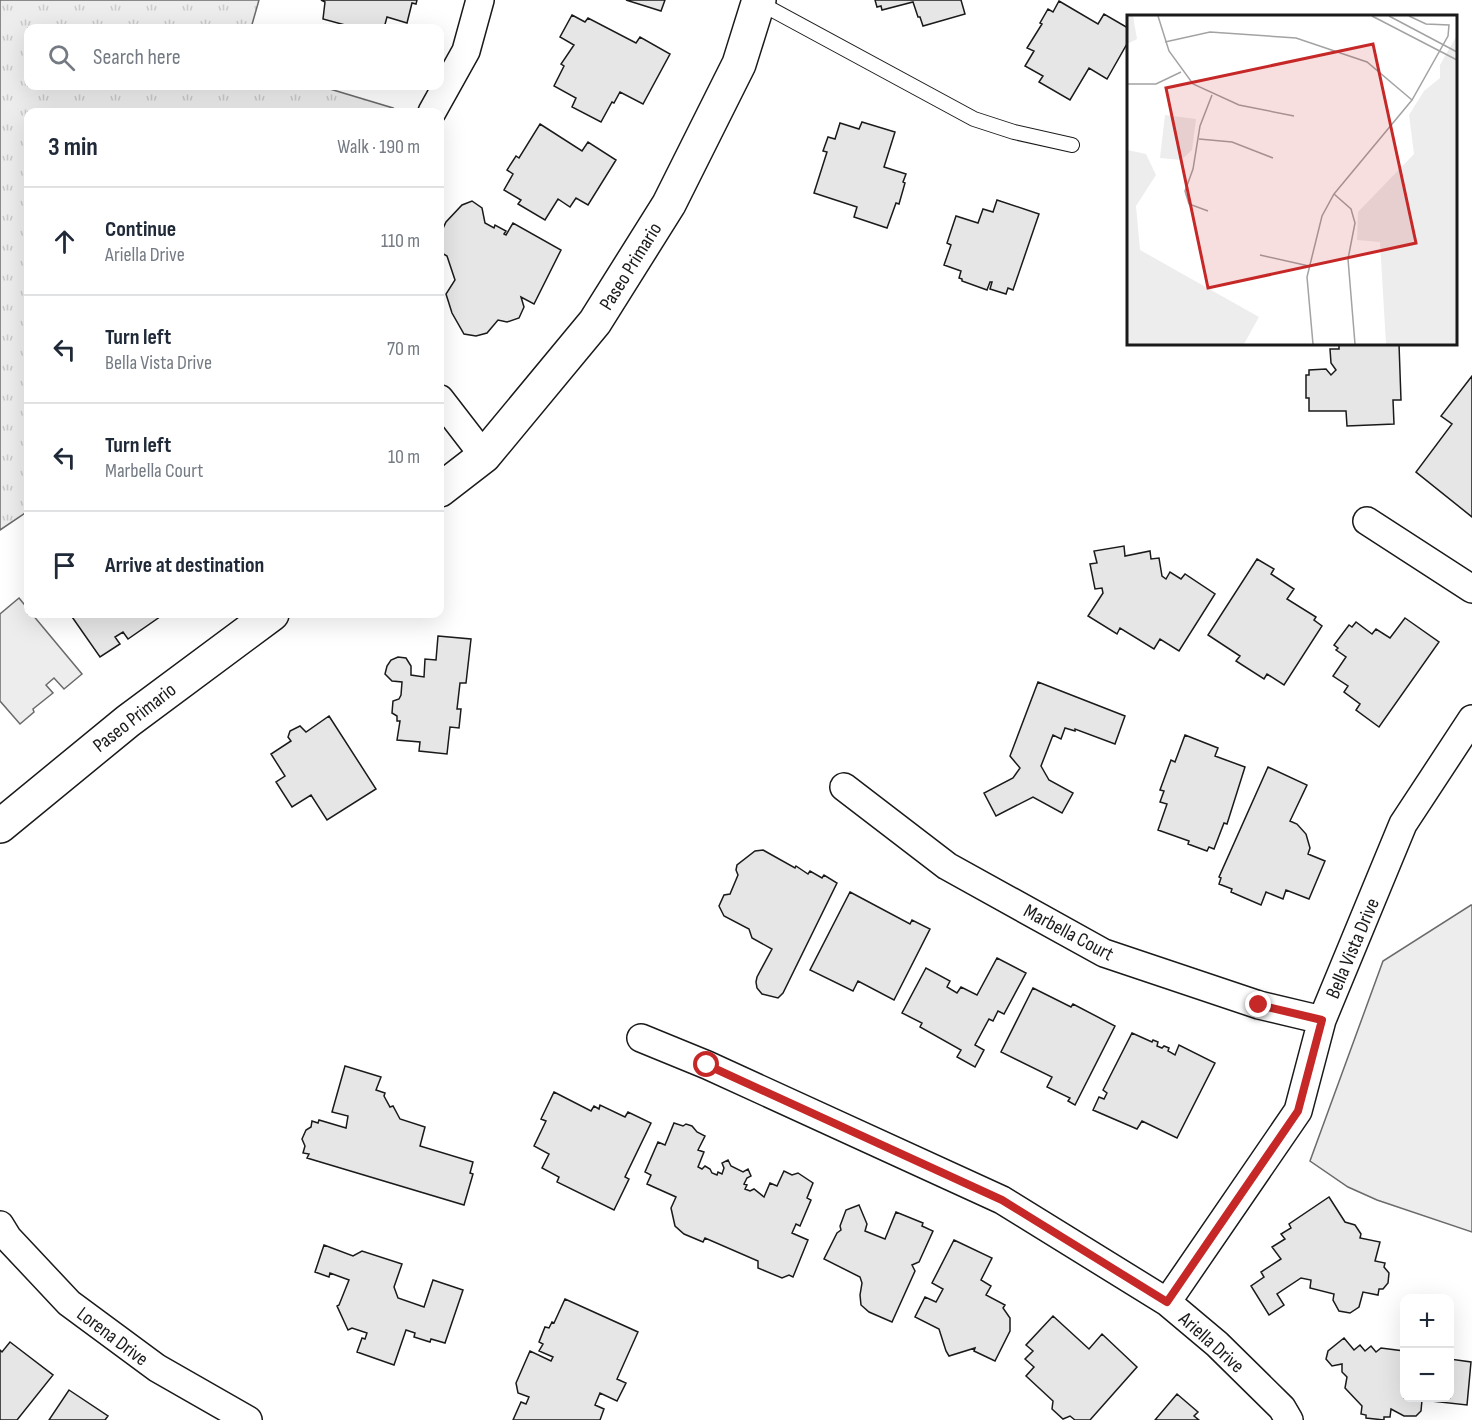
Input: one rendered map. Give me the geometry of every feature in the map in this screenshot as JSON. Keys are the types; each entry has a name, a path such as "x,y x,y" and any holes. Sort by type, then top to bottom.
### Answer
{"street":[{"path":"434,108 466,51 480,0"},
{"name":"Paseo Primario","path":"444,487 484,456 595,322 669,204 740,64 759,1"},
{"path":"444,404 484,456"},
{"path":"1367,521 1472,589"},
{"name":"Paseo Primario","path":"0,826 128,721 267,618"},
{"name":"Bella Vista Drive","path":"1167,1302 1298,1111 1322,1020 1403,824 1472,719"},
{"name":"Marbella Court","path":"844,787 947,866 1104,953 1259,1005 1322,1020"},
{"name":"Ariella Drive","path":"641,1038 718,1070 1002,1200 1167,1302 1217,1344 1282,1408 1289,1420"},
{"name":"Lorena Drive","path":"0,1226 8,1239 69,1303 157,1368 248,1420"}],"lane":[{"path":"759,1 974,119 1014,132 1072,145"}],"green space":[{"path":"0,0 259,0 252,24 24,24 24,90 333,90 393,108 24,108 24,514 0,530"}],"shaded area":[{"path":"19,598 24,604 24,618 35,618 82,674 64,689 54,678 46,685 53,693 33,709 34,712 20,724 0,701 0,614"},
{"path":"1471,905 1472,1232 1377,1200 1348,1187 1310,1161 1383,961"}],"building":[{"path":"321,0 417,0 416,4 412,3 407,23 387,17 385,24 341,24 323,19 325,2"},
{"path":"626,0 665,0 661,11"},
{"path":"875,0 961,0 965,14 923,26 913,2 882,10 881,6 877,7"},
{"path":"1059,1 1098,24 1104,14 1127,27 1127,44 1107,79 1089,68 1070,100 1039,82 1043,76 1025,66 1034,51 1027,48 1042,24 1040,23 1048,9 1053,12"},
{"path":"572,15 585,22 588,18 636,43 640,37 670,54 643,104 620,92 601,122 572,107 576,98 554,86 564,66 561,64 574,45 560,37"},
{"path":"862,122 895,132 884,167 906,174 899,204 896,203 887,228 854,217 857,207 814,193 827,152 823,151 828,137 835,139 840,123 859,129"},
{"path":"540,124 582,151 588,142 616,160 588,205 576,198 570,207 558,199 545,220 518,204 521,200 504,190 513,174 507,170 516,156 519,158"},
{"path":"997,200 1039,214 1013,290 1008,288 1006,294 990,289 992,282 987,290 962,281 959,278 961,271 944,265 951,245 947,243 956,216 978,223 983,209 993,212"},
{"path":"472,201 482,208 485,223 506,231 504,234 506,235 513,223 561,250 534,304 521,297 524,307 519,318 507,322 498,320 487,333 476,336 464,334 452,313 446,294 455,280 447,256 444,254 444,226 462,205"},
{"path":"1339,345 1399,345 1401,400 1393,400 1394,424 1347,426 1346,411 1309,411 1309,398 1306,398 1306,375 1309,375 1309,370 1326,369 1331,375 1336,370 1331,363 1330,349 1339,349"},
{"path":"1472,376 1472,517 1416,472 1452,424 1441,416"},
{"path":"1124,546 1125,556 1150,551 1151,559 1159,558 1162,576 1166,579 1170,572 1181,579 1185,574 1215,594 1179,651 1160,639 1154,649 1120,628 1117,634 1088,616 1103,593 1102,588 1095,589 1090,564 1097,563 1094,551"},
{"path":"1257,559 1274,569 1271,574 1294,589 1287,599 1316,617 1314,620 1322,626 1284,685 1267,674 1264,679 1236,661 1240,656 1208,635"},
{"path":"73,618 158,618 128,639 123,632 115,637 120,644 100,657"},
{"path":"1405,618 1439,642 1379,727 1356,710 1360,704 1344,692 1348,686 1333,676 1346,657 1336,650 1338,648 1334,645 1349,625 1352,627 1356,622 1372,634 1376,629 1390,638"},
{"path":"438,636 471,639 466,683 460,683 457,709 461,709 459,728 450,727 447,754 419,751 420,742 397,740 400,721 397,721 397,716 392,713 393,701 399,699 401,695 402,682 392,681 385,674 391,660 398,657 406,658 411,666 411,675 424,677 425,659 436,660"},
{"path":"1038,682 1125,716 1115,744 1075,729 1075,731 1065,728 1061,739 1053,735 1041,766 1049,780 1073,793 1062,813 1033,797 996,816 984,793 1013,778 1020,768 1010,756"},
{"path":"329,716 376,789 327,820 311,795 292,807 276,782 285,776 271,754 291,741 288,737 290,731 300,726 306,732"},
{"path":"1185,735 1218,748 1215,756 1245,767 1227,824 1224,823 1214,849 1209,847 1207,851 1188,844 1189,841 1158,830 1167,804 1160,802 1164,791 1160,790 1171,760 1175,762"},
{"path":"1268,767 1307,785 1290,821 1297,824 1306,834 1310,848 1308,854 1325,861 1309,899 1286,890 1283,899 1266,892 1261,905 1219,884 1221,878 1219,877"},
{"path":"763,850 808,874 810,871 822,878 824,875 837,883 783,993 778,998 762,994 756,982 772,949 752,938 749,929 724,916 719,906 724,895 730,894 738,875 737,865 755,851"},
{"path":"850,892 910,924 912,920 930,929 894,1000 858,981 853,991 810,970"},
{"path":"997,958 1026,973 1004,1014 998,1011 993,1021 989,1019 975,1045 984,1050 975,1067 957,1057 961,1050 920,1027 922,1023 902,1013 926,968 950,981 947,987 957,993 961,987 977,995"},
{"path":"1033,988 1071,1007 1073,1004 1115,1026 1075,1105 1068,1101 1070,1098 1047,1087 1052,1077 1001,1052"},
{"path":"1132,1033 1152,1042 1153,1040 1158,1042 1157,1046 1169,1048 1168,1051 1175,1055 1179,1045 1215,1063 1177,1138 1142,1121 1137,1129 1093,1110 1099,1097 1104,1099 1107,1093 1103,1090"},
{"path":"345,1066 381,1077 376,1090 385,1093 384,1096 390,1107 393,1106 400,1119 425,1127 420,1146 473,1162 470,1173 473,1174 464,1205 307,1158 309,1154 303,1153 305,1146 302,1139 306,1130 311,1127 312,1121 318,1123 319,1120 346,1128 348,1116 332,1112"},
{"path":"554,1092 591,1111 594,1106 599,1109 600,1105 625,1117 628,1112 651,1123 625,1177 629,1179 614,1210 557,1182 559,1177 542,1168 549,1154 534,1146 546,1121 541,1119"},
{"path":"674,1123 692,1126 705,1136 698,1150 704,1152 698,1167 702,1169 705,1166 712,1173 722,1174 724,1168 722,1163 728,1160 731,1166 743,1172 748,1169 751,1176 744,1184 747,1185 745,1189 750,1191 754,1189 764,1197 770,1183 777,1186 784,1171 792,1175 798,1173 813,1183 807,1198 811,1200 800,1226 796,1224 792,1233 808,1240 793,1277 789,1275 782,1278 758,1268 758,1261 705,1238 703,1242 684,1234 675,1226 671,1208 676,1197 647,1184 651,1175 645,1172 658,1142 665,1145"},
{"path":"1329,1197 1345,1222 1355,1225 1361,1234 1360,1238 1380,1242 1375,1261 1385,1263 1384,1267 1389,1273 1388,1283 1383,1289 1379,1289 1378,1295 1363,1292 1359,1307 1350,1313 1339,1311 1333,1300 1334,1294 1310,1288 1311,1280 1301,1278 1277,1294 1284,1305 1269,1315 1251,1286 1264,1277 1261,1272 1281,1259 1272,1247 1285,1239 1281,1234 1291,1228 1289,1224"},
{"path":"859,1205 867,1224 865,1231 885,1239 896,1212 923,1223 922,1226 933,1231 919,1262 912,1265 915,1271 892,1322 869,1312 861,1305 860,1277 824,1259 837,1233 841,1230 840,1226 846,1210"},
{"path":"954,1240 992,1258 981,1280 991,1286 986,1295 1005,1305 1003,1308 1010,1318 1010,1331 995,1361 974,1351 975,1348 949,1356 939,1329 915,1317 925,1297 936,1302 943,1289 932,1283"},
{"path":"324,1245 353,1256 362,1251 402,1264 394,1287 398,1298 424,1307 433,1280 463,1290 445,1343 431,1339 430,1342 414,1337 415,1333 406,1330 394,1365 357,1352 362,1338 365,1339 367,1333 352,1328 348,1330 337,1306 349,1280 330,1273 329,1277 315,1272"},
{"path":"565,1299 638,1332 617,1379 626,1383 617,1401 600,1393 595,1405 604,1409 600,1420 513,1420 521,1402 526,1404 529,1397 518,1393 516,1383 530,1351 551,1361 553,1357 539,1351 543,1344 539,1342 545,1327 549,1328 552,1322 554,1323"},
{"path":"1053,1316 1089,1349 1102,1334 1137,1367 1090,1420 1075,1420 1070,1416 1063,1419 1052,1409 1053,1401 1026,1376 1034,1367 1025,1359 1033,1351 1026,1345"},
{"path":"1344,1338 1354,1350 1360,1345 1365,1351 1371,1346 1376,1352 1381,1348 1400,1350 1400,1402 1422,1402 1421,1411 1416,1416 1404,1416 1391,1409 1390,1417 1384,1417 1384,1420 1366,1418 1366,1415 1361,1414 1362,1406 1345,1388 1347,1377 1342,1372 1342,1364 1332,1366 1326,1359 1328,1351"},
{"path":"10,1342 53,1375 17,1420 0,1420 0,1350 2,1352"},
{"path":"1454,1360 1471,1362 1467,1405 1440,1402 1454,1402"},
{"path":"69,1390 108,1416 105,1420 49,1420"},
{"path":"1177,1394 1198,1412 1194,1416 1199,1420 1155,1420"}],"route":[{"path":"707,1065 1002,1200 1167,1302 1298,1111 1322,1020 1259,1005"}]}
